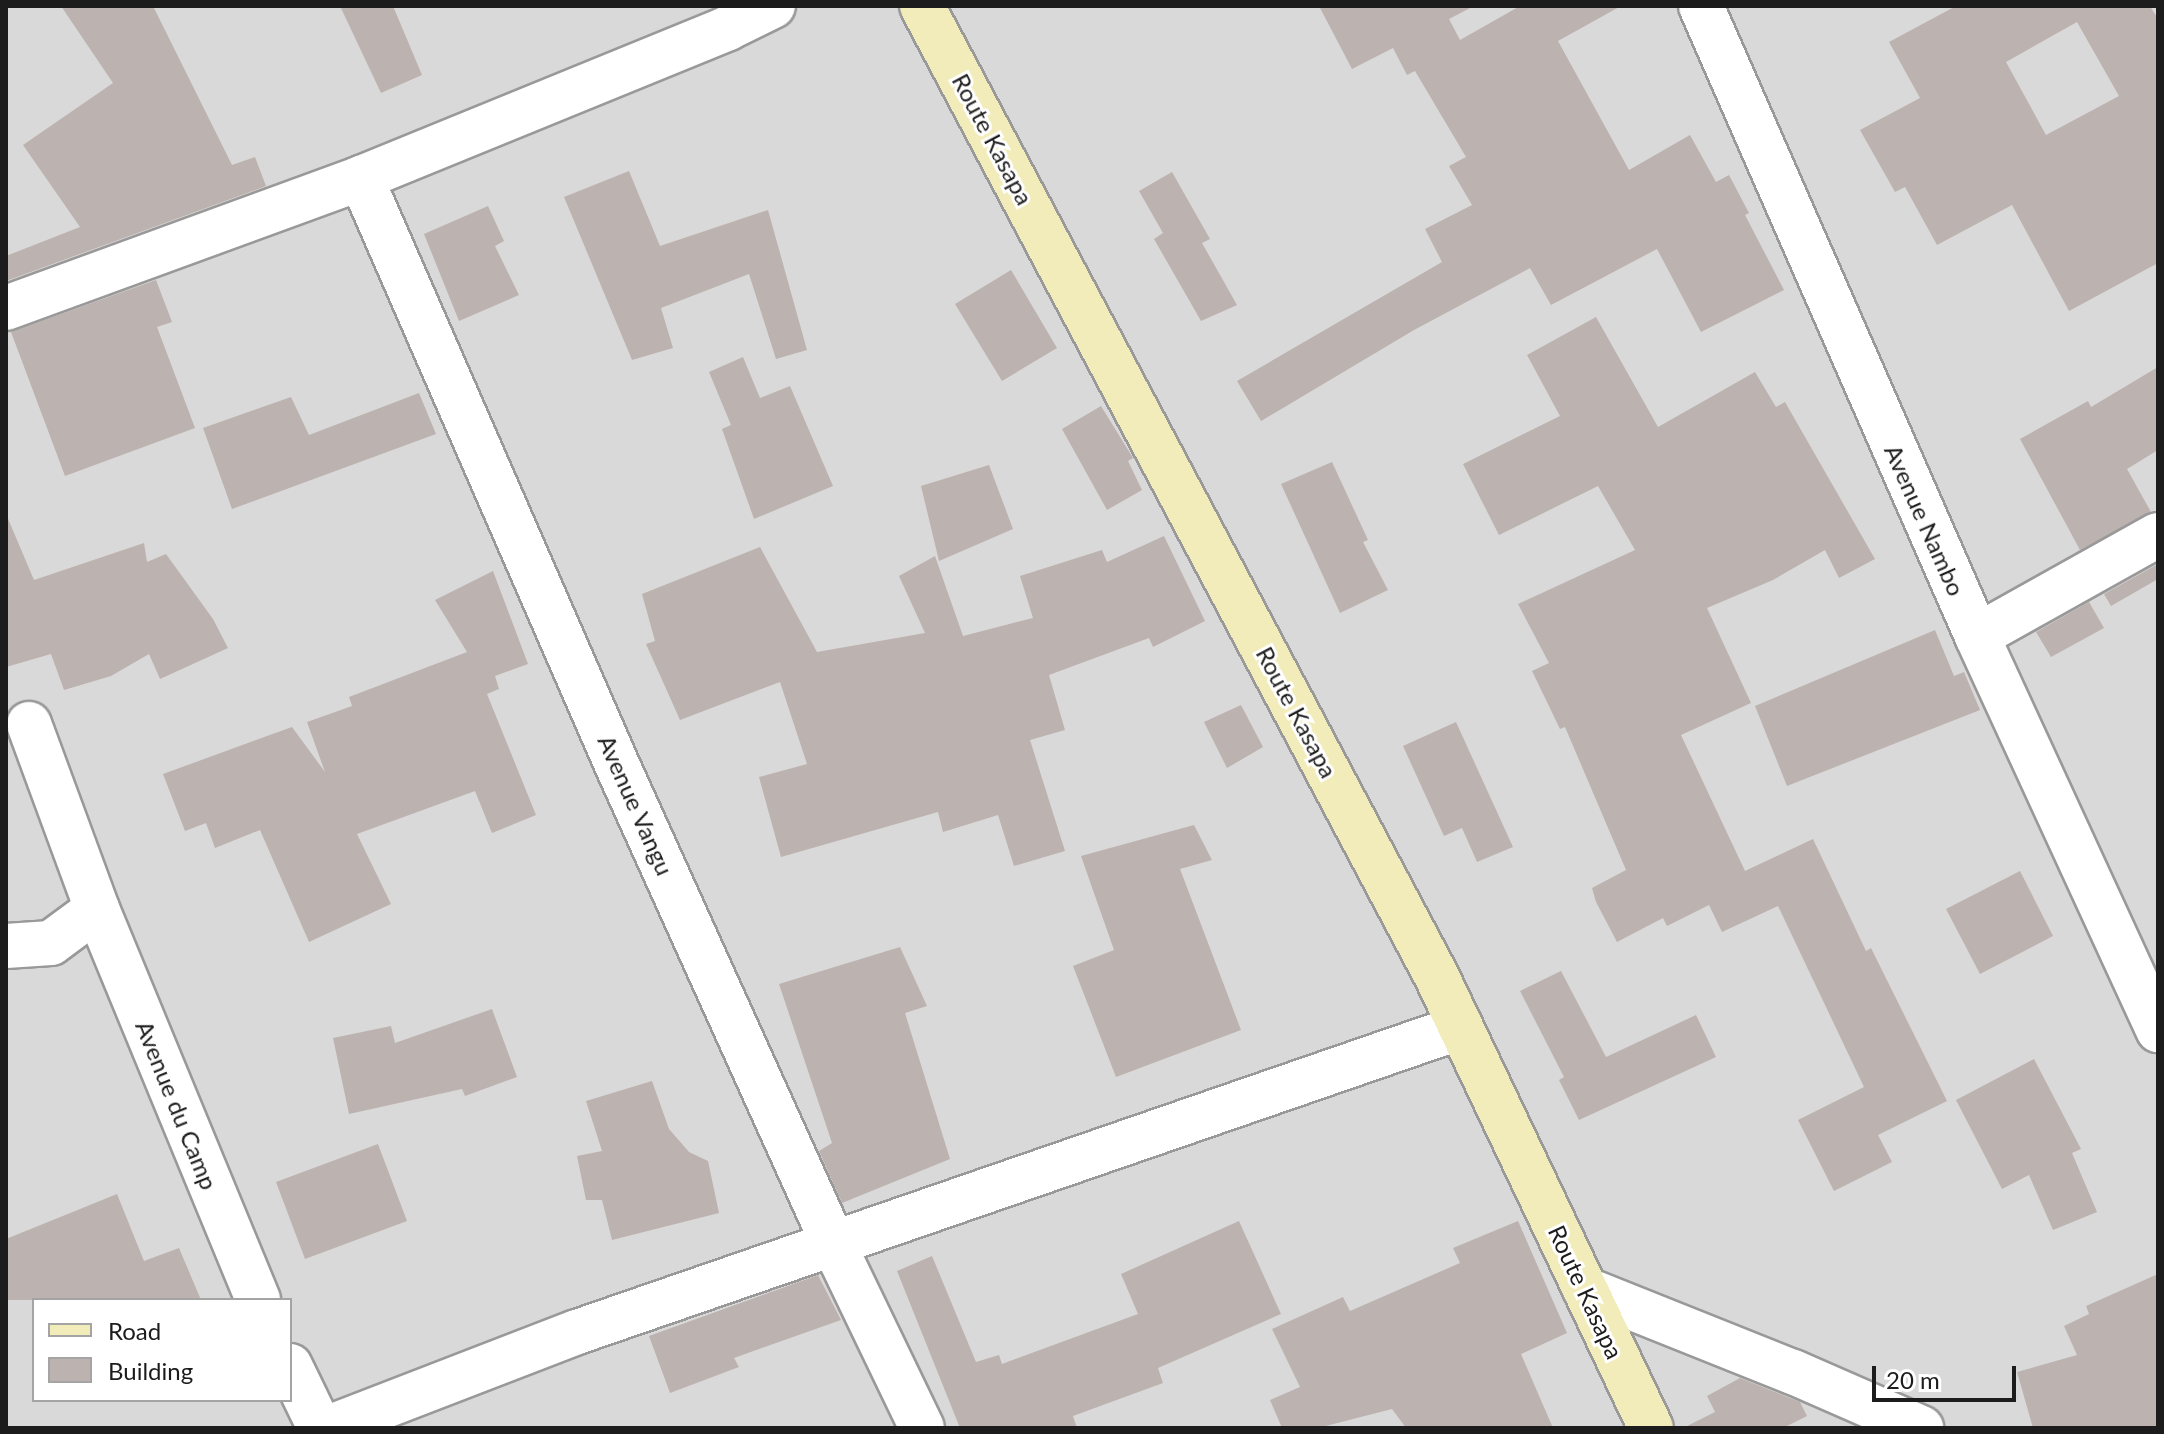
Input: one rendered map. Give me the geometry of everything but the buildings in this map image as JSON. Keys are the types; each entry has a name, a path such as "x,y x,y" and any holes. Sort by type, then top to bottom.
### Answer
{"main road":[{"name":"Route Kasapa","path":"922,6 1461,1027 1651,1428"}],"street":[{"path":"6,308 361,178 728,28 773,6"},
{"name":"Avenue Nambo","path":"1701,6 1977,636 2158,1030"},
{"name":"Avenue Vangu","path":"361,178 618,767 833,1243 922,1428"},
{"path":"1977,636 2158,535"},
{"name":"Avenue du Camp","path":"29,724 97,909 257,1298"},
{"path":"6,946 51,943 97,909"},
{"path":"328,1428 577,1332 1461,1027"},
{"path":"1585,1289 1793,1372 1921,1428"},
{"path":"292,1370 320,1428"}],"shaded area":[{"path":"6,6 2158,6 2158,1428 6,1428"}]}
